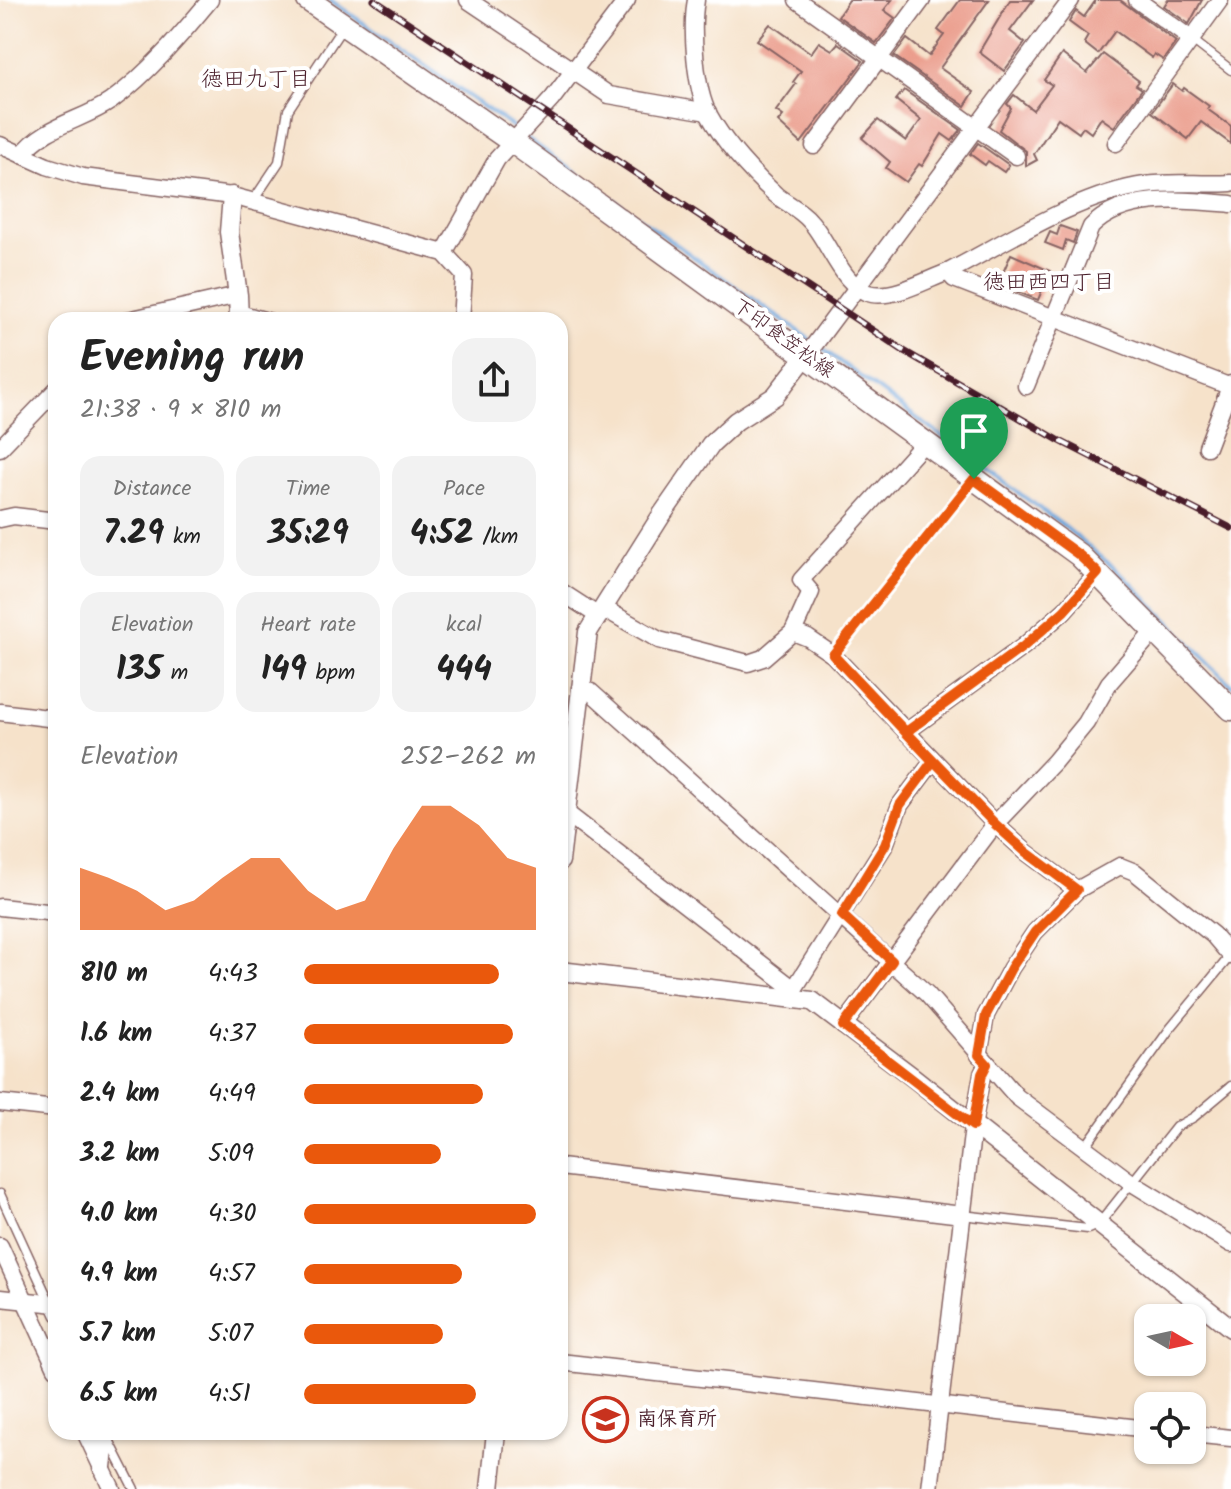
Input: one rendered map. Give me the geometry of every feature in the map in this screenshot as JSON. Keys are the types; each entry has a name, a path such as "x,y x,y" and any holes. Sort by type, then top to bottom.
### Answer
{"main road":[{"name":"下印食笠松線","path":"308,0 516,140 1079,555 1231,709"}],"street":[{"path":"22,155 28,146 54,128 111,101 144,72 210,0"},
{"path":"468,0 609,95 708,112"},
{"path":"444,253 497,159 573,72 627,0"},
{"path":"696,0 693,18 695,61 708,112 737,153 776,195 810,220 856,289 873,294 890,293 948,272 1081,204 1112,192 1145,185 1231,183"},
{"path":"797,0 1016,156"},
{"path":"814,146 922,0"},
{"path":"568,774 585,642 597,615 711,444 736,421 775,396 825,334 1071,0"},
{"path":"1137,0 1191,39"},
{"path":"1116,143 1220,0"},
{"path":"0,145 83,177 232,196 444,253 464,275 462,312"},
{"path":"202,312 239,308 229,232 232,196"},
{"path":"1026,386 1091,227 1101,217 1124,207 1153,202 1192,200 1231,204"},
{"path":"948,272 954,279 1231,386 1207,447"},
{"path":"0,448 48,398"},
{"path":"37,410 48,415"},
{"path":"568,596 597,615 610,612 659,640 748,663 763,658 793,632 811,592 801,580 925,442"},
{"path":"0,519 14,516 48,520"},
{"path":"906,732 1024,646 1064,611 1098,573"},
{"path":"843,1026 995,824 1054,762 1086,723 1109,683 1155,630"},
{"path":"793,632 833,655 995,824 1077,890"},
{"path":"580,688 591,692 892,961 927,994 1017,1097 1132,1183 1231,1244"},
{"path":"0,712 48,718"},
{"path":"794,994 885,845 900,805 933,761"},
{"path":"568,814 794,994"},
{"path":"930,1489 973,1126 982,1074 986,1015 1011,968 1035,932 1077,890 1120,866 1135,872 1213,935 1231,956"},
{"path":"0,907 48,912"},
{"path":"568,972 794,994 812,1001 1231,1328"},
{"path":"0,1103 48,1108"},
{"path":"568,1168 962,1215"},
{"path":"0,1246 48,1351"},
{"path":"0,1298 48,1307"},
{"path":"568,1363 1134,1427"},
{"path":"1206,1435 1231,1438"},
{"path":"89,1440 112,1489"},
{"path":"102,1467 105,1440"},
{"path":"490,1489 495,1440"}],"lane":[{"path":"252,201 279,162 288,110 345,24"},
{"path":"1191,39 1231,70"},
{"path":"833,655 974,479"},
{"path":"1085,1148 1169,1030 1231,956"},
{"path":"962,1215 1088,1229 1099,1224 1176,1127 1194,1117 1231,1086"},
{"path":"0,1194 48,1295"},
{"path":"110,1440 134,1489"}],"building":[{"path":"849,0 892,0 884,10 895,18 876,43 838,16"},
{"path":"960,0 989,0 940,68 974,92 965,106 894,56 907,39 929,56 944,35 938,30"},
{"path":"1010,0 1033,0 1010,31 1025,43 1004,71 979,52"},
{"path":"1096,0 1120,0 1176,42 1163,60 1154,54 1152,58 1115,31 1098,54 1084,43 1088,36 1069,22 1076,11 1084,17"},
{"path":"1168,0 1202,0 1189,24 1164,6"},
{"path":"770,24 811,53 819,42 832,50 838,43 863,61 801,143 778,122 783,116 776,111 796,84 793,82 801,71 757,40"},
{"path":"1062,54 1087,73 1103,54 1139,81 1136,85 1142,89 1114,127 1101,118 1091,133 1083,127 1079,133 1058,118 1034,154 1037,160 1026,166 1026,151 999,130 1011,108 1007,104 1014,95 1033,110 1052,85 1044,80"},
{"path":"1173,84 1209,106 1207,109 1231,126 1231,144 1201,122 1188,139 1152,112"},
{"path":"904,90 961,130 952,141 942,134 922,166 919,164 906,182 886,168 890,162 862,138 878,120 906,141 921,120 896,100"},
{"path":"978,143 1009,165 1004,172 988,161 985,165 970,154"},
{"path":"1060,226 1077,232 1073,243 1066,240 1063,250 1045,243 1050,232 1057,235"},
{"path":"1011,254 1050,271 1038,300 998,284"}],"waterway":[{"path":"330,0 517,130"},
{"path":"524,136 813,342"},
{"path":"820,347 1065,527 1125,577 1231,685"}],"railway":[{"path":"374,0 904,351 1060,441 1231,528"}],"place":[{"name":"南保育所","path":"606,1420"}],"district":[{"name":"徳田九丁目","path":"256,80"},
{"name":"徳田西四丁目","path":"1049,283"}],"route":[{"path":"974,479 1079,555 1098,573 1064,611 1024,646 906,732 995,824 1077,890 1035,932 986,1015 979,1055 987,1064 982,1074 973,1126 843,1026 892,961 842,915 885,845 900,805 933,761 833,655 974,479"}]}
